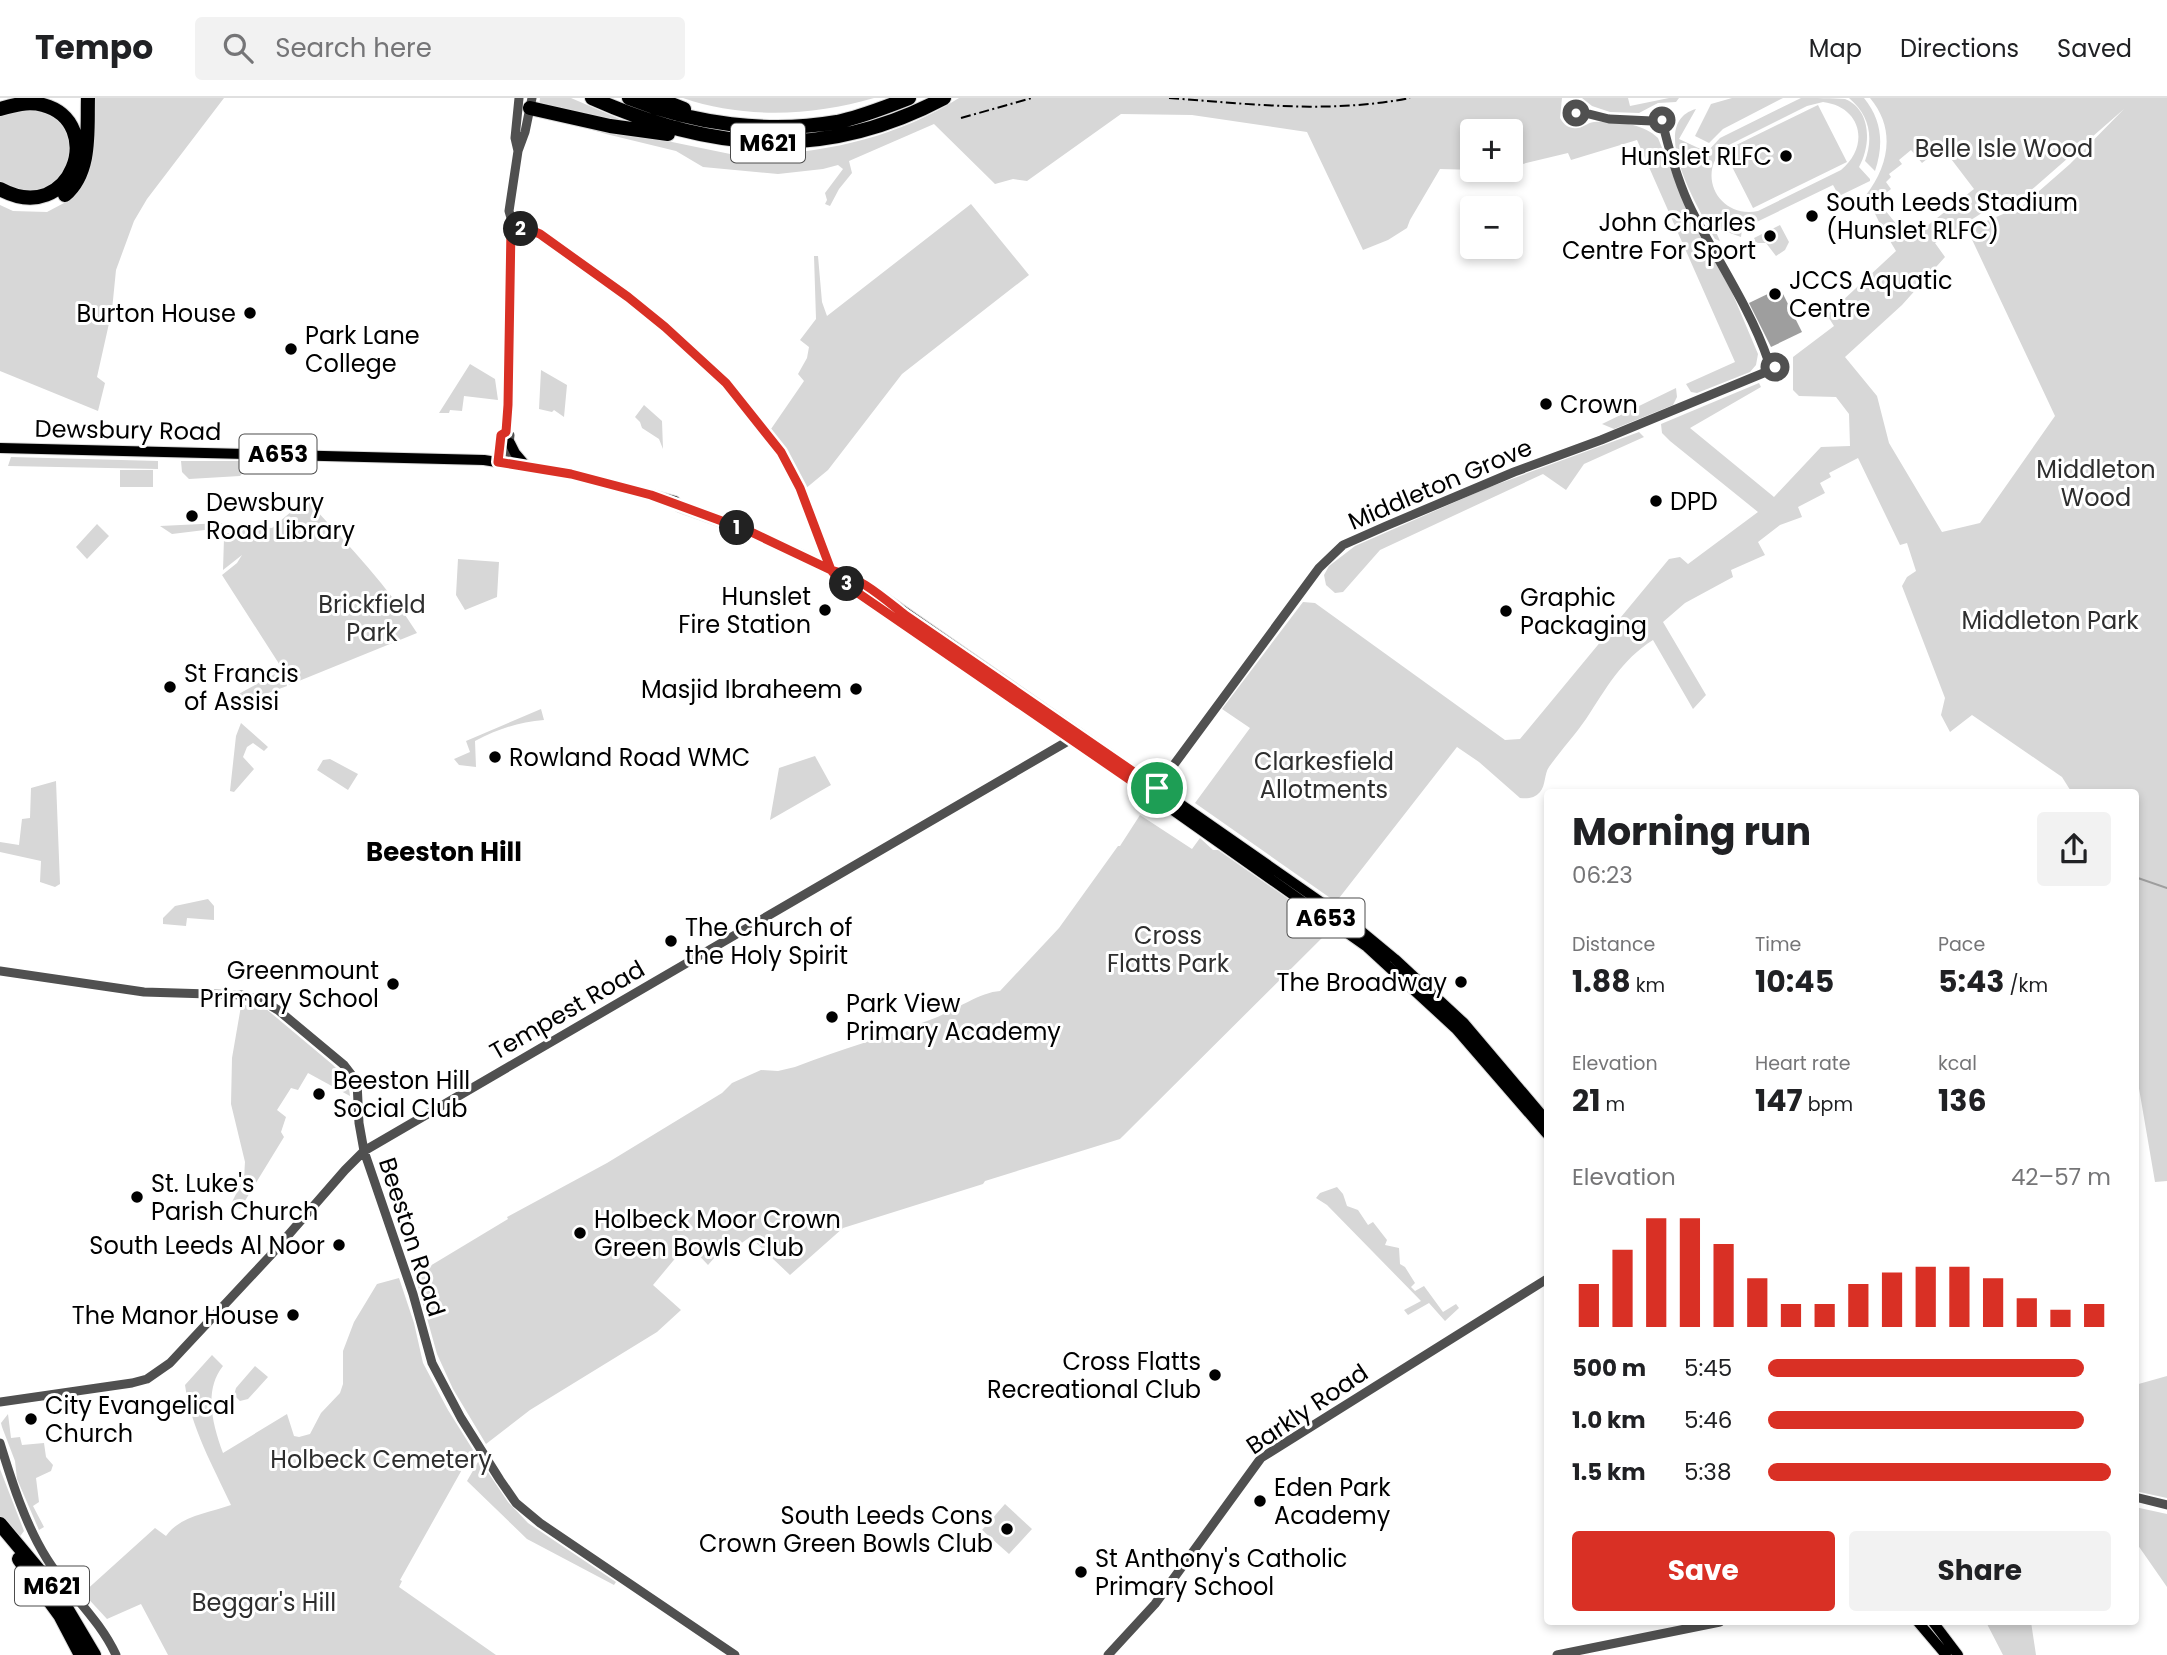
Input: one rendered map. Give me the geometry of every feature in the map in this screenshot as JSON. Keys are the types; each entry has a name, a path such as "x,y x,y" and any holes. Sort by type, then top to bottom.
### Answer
{"highway":[{"path":"0,199 18,207 41,206 58,200 78,181 84,163 88,98"},
{"name":"M621","path":"592,98 656,124 725,140 790,142 866,130 899,119 944,98"},
{"name":"M621","path":"629,98 663,112 715,122 772,127 835,122 909,98"},
{"path":"656,98 715,122"},
{"path":"0,109 21,103 33,103 53,109 69,123 74,134 77,156 73,171 61,186 49,194 38,198 20,197 0,189"},
{"path":"529,106 650,132 725,140"},
{"name":"M621","path":"0,1524 56,1591 94,1655"},
{"name":"M621","path":"0,1538 60,1615 81,1655"}],"main road":[{"path":"510,443 526,466"},
{"name":"Dewsbury Road","path":"0,448 448,458 502,462 595,479 681,502 731,521 866,585 988,676 1395,959 1455,1015 1544,1118"},
{"name":"Dewsbury Road","path":"1337,920 1456,1029 1544,1132"},
{"path":"1920,1625 1945,1655"},
{"path":"1935,1625 1958,1655"}],"street":[{"path":"1585,113 1581,121 1572,122 1567,115 1569,102 1578,101 1585,113 1609,119 1653,121"},
{"path":"502,462 510,443 510,435 506,432 511,223 509,211 518,151 529,106"},
{"path":"518,151 515,138 529,106"},
{"path":"1657,111 1667,112 1671,122 1664,129 1655,127 1653,121 1657,111"},
{"path":"1664,129 1672,160 1691,208 1768,360 1765,365 1766,372"},
{"path":"511,223 540,234 628,297 716,372 781,452 800,488 831,570"},
{"name":"Middleton Grove","path":"1155,791 1319,568 1343,545 1514,472 1601,440 1766,372 1777,377 1784,369 1783,362 1778,358 1768,360"},
{"path":"502,462 501,435 506,432"},
{"name":"Tempest Road","path":"0,1402 132,1383 159,1372 190,1343 364,1151 1076,736"},
{"name":"Beeston Road","path":"0,971 144,992 242,995 261,1000 278,1010 352,1073 359,1092 359,1123 364,1151 432,1363 461,1418 508,1491 516,1503 540,1523 735,1655"},
{"name":"Barkly Road","path":"1108,1655 1155,1604 1261,1458 1544,1281"},
{"path":"0,1443 10,1479 46,1557 98,1623 116,1655"},
{"path":"2139,1498 2167,1505"},
{"path":"1557,1655 1705,1625"}],"green space":[{"path":"93,98 224,98 147,199 134,221 116,270 112,310 97,377 105,383 98,411 0,371 0,205 13,211 47,212 64,203 77,191"},
{"path":"540,98 571,98 636,126 539,106"},
{"path":"683,98 874,98 827,109 778,113 730,109"},
{"path":"959,98 1562,98 1560,118 1568,127 1579,128 1594,122 1620,123 1645,129 1658,138 1692,222 1731,290 1758,354 1756,365 1750,372 1697,393 1691,392 1686,384 1735,362 1637,140 1571,160 1568,153 1523,164 1523,119 1460,119 1460,170 1440,169 1407,228 1388,240 1363,250 1307,132 1192,115 1121,114 1027,181 1013,179 995,184 934,124 849,161 852,173 830,206 825,204 825,193 843,169 838,165 778,174 703,167 676,151 546,116 735,155 765,155 852,143 880,135 934,113"},
{"path":"1582,98 1628,98 1630,106 1679,98 1676,102 1658,103 1639,113 1610,112 1592,106"},
{"path":"1732,98 1783,98 1723,129 1709,143 1695,136 1711,104"},
{"path":"1801,98 1845,99 1860,111 1867,129 1866,149 1859,167 1870,181 1839,196 1833,185 1742,229 1741,237 1719,229 1716,232 1720,241 1715,239 1689,190 1676,149 1675,131 1682,117 1696,109 1679,139 1707,152 1720,138","holes":["1823,102 1846,111 1858,129 1856,150 1841,170 1758,211 1744,212 1723,201 1712,181 1712,170 1716,158 1725,147 1807,106"]},
{"path":"1849,98 1864,98 1875,115 1880,133 1880,151 1875,171 1865,161 1869,143 1868,126"},
{"path":"1870,98 2167,98 2167,1181 2155,1182 2139,1088 2139,789 2070,789 2062,777 1972,715 1950,732 1941,715 1945,698 1902,586 1907,577 1916,571 1907,543 1900,545 1858,458 1829,473 1831,477 1820,483 1825,493 1798,507 1802,517 1780,525 1758,542 1765,555 1731,570 1733,577 1685,603 1663,622 1706,695 1693,709 1653,640 1632,657 1615,676 1549,767 1538,794 1531,798 1520,798 1479,762 1457,747 1336,902 1195,803 1250,728 1222,709 1303,602 1315,603 1505,740 1520,739 1669,559 1680,557 1688,564 1758,512 1670,441 1662,433 1661,424 1759,383 1761,387 1690,428 1774,497 1821,447 1850,446 1849,414 1836,397 1799,396 1793,390 1793,357 1834,326 1827,315 1896,251 1866,195 1880,172 1884,159 1884,122","holes":["2124,109 2070,164 2022,206 1968,231 2055,416 1980,523 1942,532 1889,443 1877,396 1845,357 1902,305 1945,257 1935,243 1985,211 2010,203 2029,192","1942,147 1974,189 1909,240 1877,200 1891,189 1886,182 1891,177 1889,174 1902,164 1899,160 1911,150 1922,163"]},
{"path":"1818,105 1847,162 1753,208 1724,151"},
{"path":"37,107 60,119 70,133 71,162 56,186 28,193 0,181 0,114"},
{"path":"971,204 1029,275 902,374 828,470 805,489 771,429 804,381 798,374 807,358 809,347 800,340 816,319 814,256 818,256 822,302 827,316"},
{"path":"1780,225 1789,242 1785,250 1776,256 1766,243 1756,243 1754,238"},
{"path":"470,364 495,379 498,400 464,396 462,411 439,413"},
{"path":"541,370 567,385 564,417 554,410 552,412 539,409"},
{"path":"1676,388 1677,397 1673,405 1614,429 1602,424"},
{"path":"644,405 662,421 663,449 659,439 642,428 635,417"},
{"path":"1639,432 1644,437 1584,464 1566,490 1543,474 1380,550 1343,592 1335,593 1326,585 1324,575 1329,566 1355,546 1487,488"},
{"path":"11,457 158,461 158,469 8,466"},
{"path":"181,461 244,461 247,468 240,476 189,479 182,472"},
{"path":"120,470 153,470 153,487 120,487"},
{"name":"Brickfield Park","path":"306,499 379,580 417,633 289,685 283,670 222,575 237,563 242,555 223,570 224,538 221,528 172,534 160,526 222,523 224,534 257,527 272,528"},
{"path":"97,524 109,536 87,559 76,547"},
{"path":"458,559 499,562 497,597 465,610 456,595"},
{"path":"282,670 287,686 241,703 235,696"},
{"path":"541,709 544,720 509,727 475,741 476,767 459,765 454,759 470,752 466,741"},
{"path":"241,723 268,747 264,751 253,743 247,747 243,757 254,769 234,792 230,791 236,736"},
{"path":"815,756 831,785 770,820 779,768"},
{"path":"330,759 358,774 348,790 317,770 323,760"},
{"path":"56,781 60,884 55,887 40,882 41,861 0,852 0,842 19,845 22,819 30,818 31,788"},
{"name":"Cross Flatts Park","path":"1140,815 1192,849 1200,838 1213,850 1218,850 1331,929 1120,1139 843,1228 790,1275 750,1237 729,1252 727,1250 715,1257 708,1265 693,1249 683,1249 653,1285 681,1310 657,1332 530,1410 486,1444 453,1389 437,1354 415,1275 508,1219 507,1217 607,1163 722,1093 732,1083 761,1070 778,1071 795,1067 918,1025 976,998 1000,991 1059,928"},
{"path":"208,899 214,906 214,920 187,918 186,926 163,924 163,918 175,906"},
{"path":"241,1006 265,1008 333,1065 348,1080 350,1096 308,1073 298,1090 291,1088 277,1110 286,1117 281,1132 284,1137 240,1209 231,1204 244,1178 245,1162 231,1104 232,1058"},
{"path":"1337,1187 1347,1206 1358,1210 1368,1225 1373,1222 1387,1240 1385,1245 1399,1248 1400,1264 1415,1283 1411,1287 1415,1291 1424,1286 1443,1312 1456,1304 1459,1308 1445,1321 1429,1303 1408,1315 1404,1310 1421,1301 1327,1205 1316,1198 1320,1193"},
{"path":"399,1278 414,1323 423,1363 473,1450 400,1580 402,1581 399,1587 496,1655 168,1655 141,1604 107,1619 83,1593 155,1528 166,1536 187,1520 231,1505 197,1432 185,1385 212,1355 223,1366 213,1386 212,1408 223,1453 287,1414 294,1436 310,1434 321,1413 340,1393 343,1384 343,1351 354,1322 377,1284"},
{"path":"255,1366 268,1377 248,1399 240,1401 234,1395 236,1388"},
{"path":"2167,1376 2167,1498 2139,1492 2139,1384"},
{"path":"8,1414 11,1438 20,1437 22,1445 44,1443 46,1457 53,1465 51,1471 36,1478 39,1502 33,1506 44,1527 39,1530 17,1479 15,1461 2,1427 1,1423"},
{"path":"478,1462 481,1462 508,1502 528,1523 616,1582 614,1585 527,1539 467,1481"},
{"path":"0,1469 24,1531 18,1539 0,1517"},
{"name":"South Leeds Cons Crown Green Bowls Club","path":"1005,1504 1032,1529 1009,1554 982,1530"},
{"path":"2139,1508 2167,1514 2167,1587 2139,1547"},
{"path":"1988,1625 2031,1625 2036,1655 2003,1655"}],"shaded area":[{"path":"1780,288 1802,332 1771,347 1749,303"}],"waterway":[{"path":"2139,878 2167,888"}],"railway":[{"path":"961,118 1032,98"},
{"path":"1169,98 1320,107 1410,98"}],"place":[{"name":"Hunslet RLFC","path":"1786,156"},
{"name":"South Leeds Stadium (Hunslet RLFC)","path":"1812,216"},
{"name":"John Charles Centre For Sport","path":"1770,236"},
{"name":"JCCS Aquatic Centre","path":"1775,294"},
{"name":"Burton House","path":"250,313"},
{"name":"Park Lane College","path":"291,349"},
{"name":"Crown","path":"1546,404"},
{"name":"DPD","path":"1656,501"},
{"name":"Dewsbury Road Library","path":"192,516"},
{"name":"Hunslet Fire Station","path":"825,610"},
{"name":"Graphic Packaging","path":"1506,611"},
{"name":"St Francis of Assisi","path":"170,687"},
{"name":"Masjid Ibraheem","path":"856,689"},
{"name":"Rowland Road WMC","path":"495,757"},
{"name":"The Church of the Holy Spirit","path":"671,941"},
{"name":"The Broadway","path":"1461,982"},
{"name":"Greenmount Primary School","path":"393,984"},
{"name":"Park View Primary Academy","path":"832,1017"},
{"name":"Beeston Hill Social Club","path":"319,1094"},
{"name":"St. Luke's Parish Church","path":"137,1197"},
{"name":"Holbeck Moor Crown Green Bowls Club","path":"580,1233"},
{"name":"South Leeds Al Noor","path":"339,1245"},
{"name":"The Manor House","path":"293,1315"},
{"name":"Cross Flatts Recreational Club","path":"1215,1375"},
{"name":"City Evangelical Church","path":"31,1419"},
{"name":"Eden Park Academy","path":"1260,1501"},
{"name":"South Leeds Cons Crown Green Bowls Club","path":"1007,1529"},
{"name":"St Anthony's Catholic Primary School","path":"1081,1572"}],"district":[{"name":"Beeston Hill","path":"444,852"}],"route":[{"path":"1157,788 973,659 905,615 866,585 843,573 831,570 817,564 749,531 670,501 607,482 498,462 501,435 506,432 508,405 511,228 528,229 540,234 628,297 716,372 781,452 800,488 831,570 839,580 872,600 1152,795 1157,788"}],"park label":[{"name":"Belle Isle Wood","path":"2004,148"},
{"name":"Middleton Wood","path":"2096,483"},
{"name":"Middleton Park","path":"2050,620"},
{"name":"Clarkesfield Allotments","path":"1324,775"},
{"name":"Holbeck Cemetery","path":"381,1459"},
{"name":"Beggar's Hill","path":"264,1602"}]}
